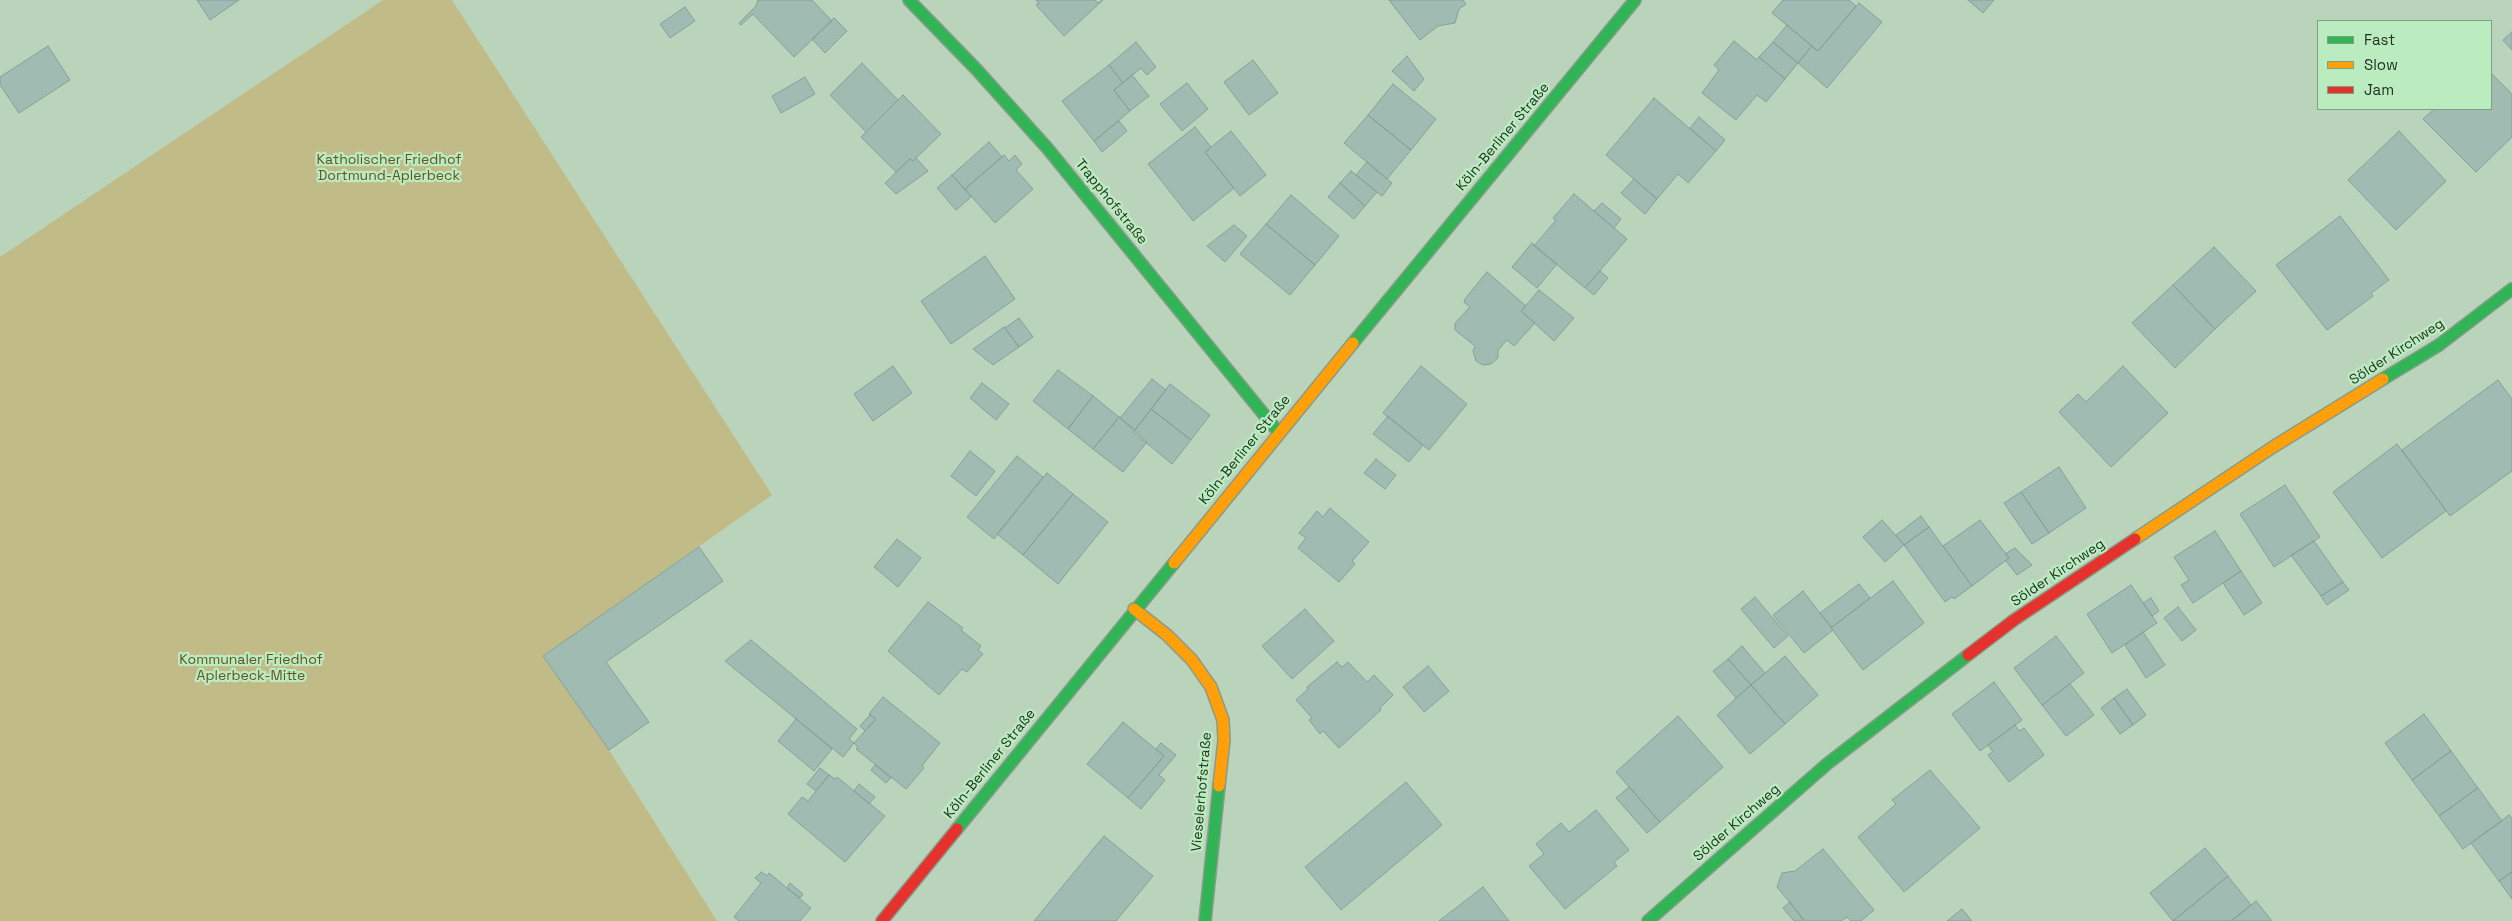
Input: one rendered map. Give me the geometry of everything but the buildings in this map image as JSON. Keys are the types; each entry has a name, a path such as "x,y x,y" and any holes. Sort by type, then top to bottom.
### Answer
{"street":[{"name":"Trapphofstraße","path":"909,0 977,70 1048,149 1278,432"},
{"name":"Köln-Berliner Straße","path":"882,921 1278,432 1635,0"},
{"name":"Sölder Kirchweg","path":"1648,921 1827,764 2014,620 2273,447 2439,344 2512,289"},
{"name":"Vieselerhofstraße","path":"1134,609 1167,635 1192,660 1211,687 1223,720 1224,740 1205,921"}],"green space":[{"path":"383,0 452,0 772,495 543,656 609,750 717,921 0,921 0,257"}],"traffic: fast":[{"path":"909,0 977,70 1048,149 1279,433"},
{"path":"1353,343 1635,0"},
{"path":"2383,379 2439,345 2512,289"},
{"path":"957,829 1174,563"},
{"path":"1648,921 1827,764 1968,655"},
{"path":"1205,921 1219,786"}],"traffic: slow":[{"path":"1174,563 1353,343"},
{"path":"2135,539 2273,447 2383,379"},
{"path":"1134,609 1167,635 1192,660 1211,687 1223,720 1224,740 1219,786"}],"traffic: jam":[{"path":"1968,655 2014,620 2135,539"},
{"path":"882,921 957,829"}],"park label":[{"name":"Katholischer Friedhof Dortmund-Aplerbeck","path":"389,168"},
{"name":"Kommunaler Friedhof Aplerbeck-Mitte","path":"251,668"}]}
